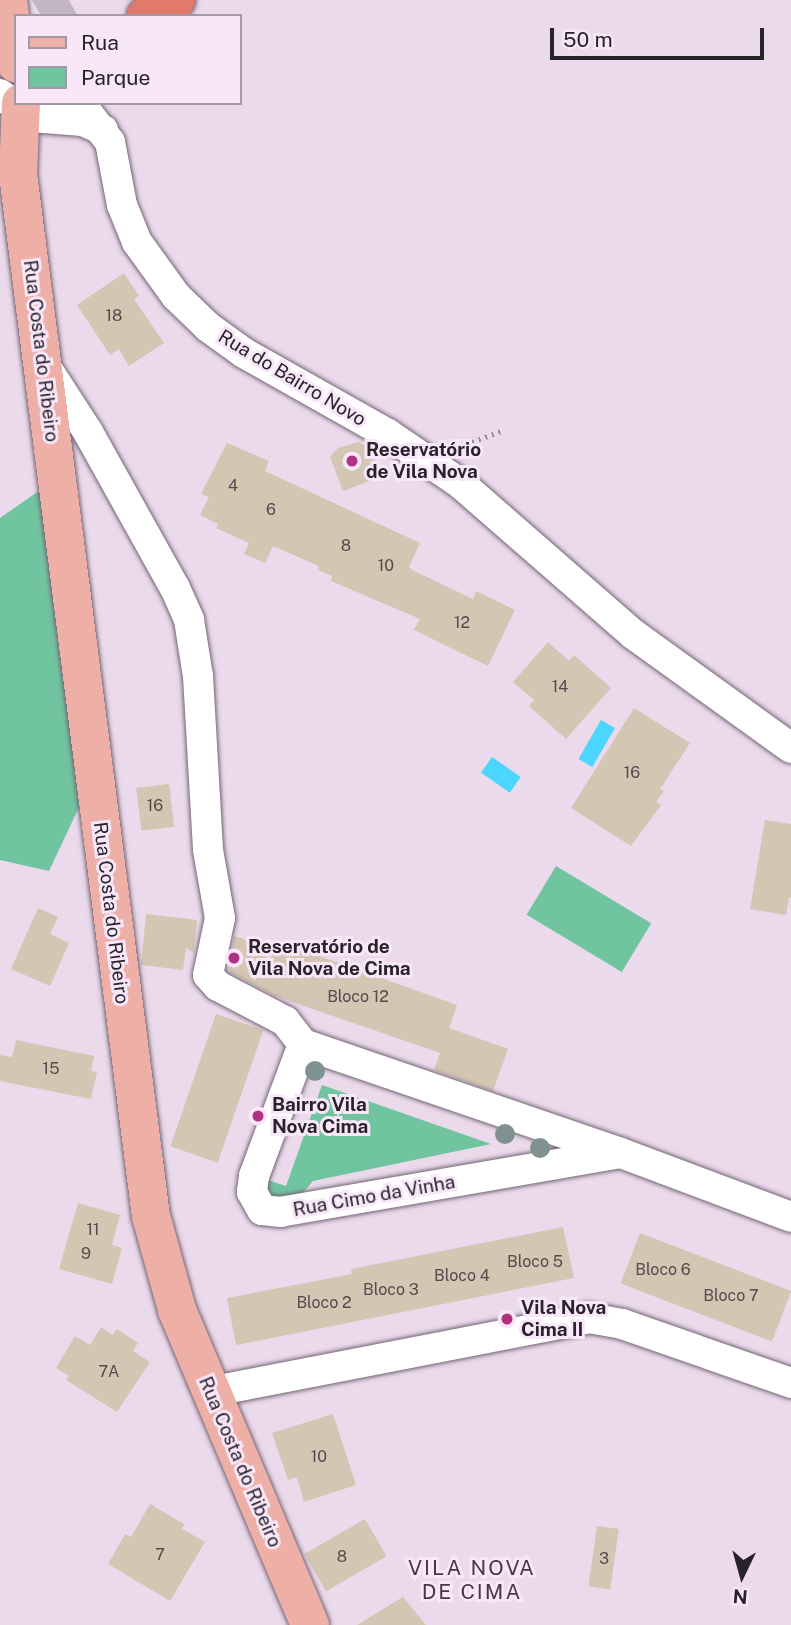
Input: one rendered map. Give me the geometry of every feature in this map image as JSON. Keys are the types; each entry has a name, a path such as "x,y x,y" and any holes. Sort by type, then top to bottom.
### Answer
{"highway":[{"path":"150,14 176,0"}],"main road":[{"path":"8,0 14,46"},
{"name":"Rua Costa do Ribeiro","path":"15,107 18,174 146,1184 160,1255 177,1310 209,1392 310,1625"}],"street":[{"name":"Rua do Bairro Novo","path":"82,105 103,130 114,155 127,222 157,272 192,313 244,353 428,460 461,484 632,634 791,748"},
{"path":"15,107 83,121 103,130"},
{"path":"44,364 88,432 175,588 189,620 198,676 208,850 220,918 208,970 210,979 285,1021 303,1044 621,1153 791,1217"},
{"name":"Rua Cimo da Vinha","path":"303,1044 253,1182 255,1202 267,1212 281,1212 621,1153"},
{"path":"209,1392 589,1318 622,1324 791,1383"}],"path":[{"path":"428,460 500,431"}],"green space":[{"path":"43,488 81,803 49,871 0,860 0,518"},
{"path":"556,866 651,923 622,972 527,915"},
{"path":"322,1085 491,1144 313,1181 290,1208 280,1208 262,1187 264,1179 286,1186"}],"water":[{"path":"601,720 615,728 592,767 578,759"},
{"path":"492,757 521,777 510,793 481,773"}],"building":[{"path":"124,273 139,296 134,299 164,343 129,366 119,349 110,355 77,305"},
{"name":"Reservatório de Vila Nova","path":"358,442 369,448 377,474 372,480 343,491 330,457 338,448"},
{"path":"227,443 269,461 265,471 420,543 409,567 412,570 473,599 476,591 515,610 488,666 414,630 420,619 331,581 332,576 318,570 319,566 273,546 265,563 244,554 249,543 216,528 218,524 200,515 209,497 201,494"},
{"path":"548,642 569,661 574,655 611,688 566,739 529,706 534,700 513,682"},
{"path":"634,708 690,743 660,789 664,791 656,802 661,805 631,846 571,808"},
{"path":"169,784 174,827 141,831 136,788"},
{"path":"765,820 791,824 791,898 789,897 786,915 750,909"},
{"path":"38,908 58,917 50,934 69,943 50,986 11,969"},
{"path":"146,914 197,920 194,953 186,948 183,970 141,965"},
{"path":"234,936 242,938 270,960 277,941 457,1005 449,1028 508,1049 493,1091 434,1070 440,1053 275,996 229,972"},
{"path":"216,1014 263,1030 218,1163 170,1146"},
{"path":"16,1040 94,1056 91,1071 97,1072 91,1099 0,1081 0,1055 12,1057"},
{"path":"78,1203 120,1215 112,1245 122,1248 112,1284 59,1269"},
{"path":"563,1227 574,1278 236,1345 227,1298 352,1274 351,1269"},
{"path":"640,1233 791,1291 772,1341 621,1283"},
{"path":"101,1327 113,1335 117,1329 138,1343 133,1351 150,1362 117,1412 66,1380 69,1376 56,1368 75,1336 90,1345"},
{"path":"333,1414 356,1485 304,1502 297,1477 288,1480 272,1433"},
{"path":"150,1504 184,1524 182,1529 205,1542 170,1601 108,1564 125,1534 131,1537"},
{"path":"365,1519 386,1556 326,1591 304,1554"},
{"path":"597,1526 619,1529 610,1589 589,1586"},
{"path":"403,1597 426,1625 357,1625"}],"tunnel":[{"path":"44,14 69,0"}],"place":[{"name":"Reservatório de Vila Nova","path":"352,461"},
{"name":"Reservatório de Vila Nova de Cima","path":"234,958"},
{"name":"Bairro Vila Nova Cima","path":"258,1116"},
{"name":"Vila Nova Cima II","path":"507,1319"}],"district":[{"name":"VILA NOVA DE CIMA","path":"472,1580"}]}
